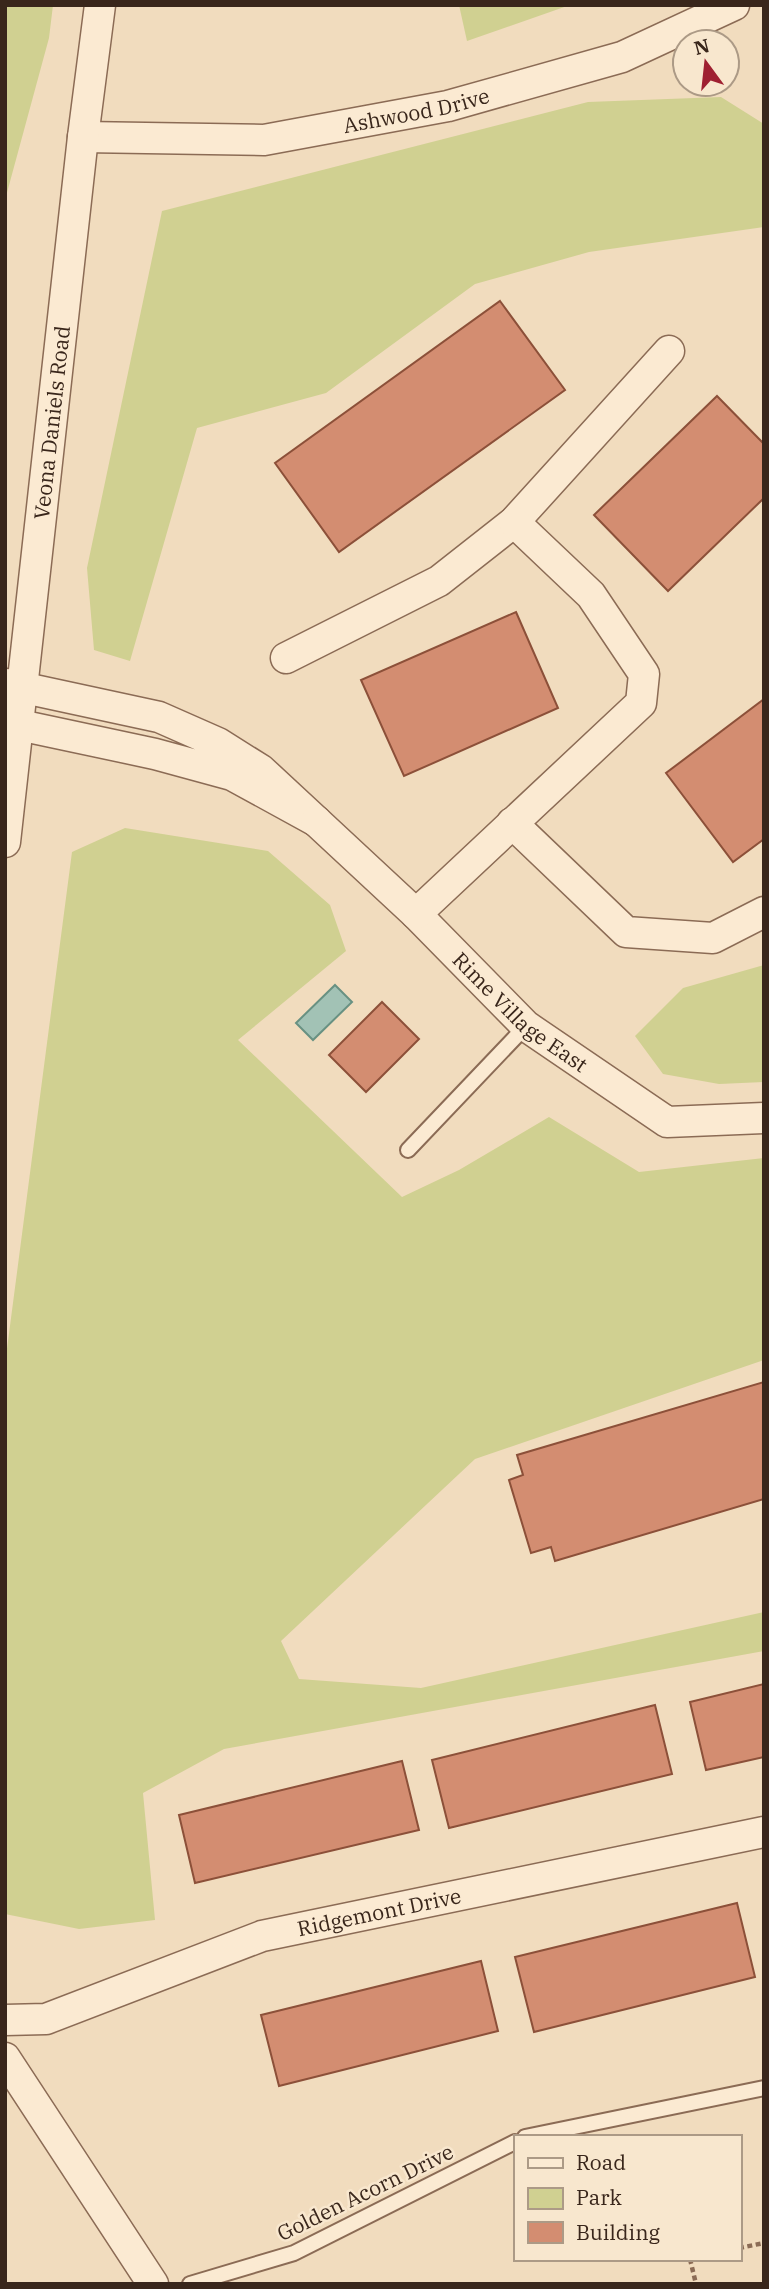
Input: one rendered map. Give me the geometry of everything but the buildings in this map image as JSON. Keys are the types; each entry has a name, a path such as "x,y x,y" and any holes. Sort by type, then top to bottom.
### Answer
{"street":[{"name":"Veona Daniels Road","path":"5,842 14,685 100,5"},
{"name":"Ashwood Drive","path":"83,137 264,140 447,106 622,57 734,5"},
{"path":"286,658 439,581 514,522 669,351"},
{"path":"416,914 641,703 644,674 591,595 514,522"},
{"name":"Rime Village East","path":"14,685 159,717 218,743 261,770 416,914 526,1026 667,1122 764,1118"},
{"name":"Rime Village East","path":"12,723 156,754 232,775 316,821"},
{"path":"512,823 625,932 713,938 764,912"},
{"name":"Ridgemont Drive","path":"5,2020 46,2019 262,1936 764,1832"},
{"path":"5,2058 153,2284"}],"lane":[{"path":"408,1150 526,1026"},
{"path":"535,2135 764,2088"},
{"name":"Golden Acorn Drive","path":"190,2284 294,2253 514,2143"}],"path":[{"path":"741,2248 764,2243"},
{"path":"690,2261 696,2284"}],"green space":[{"path":"5,5 53,5 49,38 5,200"},
{"path":"459,5 570,5 467,41"},
{"path":"723,98 764,124 764,227 589,252 475,284 326,393 197,428 130,661 94,650 87,568 162,211 588,102"},
{"path":"125,828 268,851 330,905 346,951 238,1040 402,1197 459,1170 549,1117 639,1172 764,1158 764,1360 475,1459 281,1641 299,1679 421,1688 764,1612 764,1651 224,1749 143,1793 155,1920 79,1929 5,1914 5,1364 72,852"},
{"path":"764,965 764,1082 719,1084 663,1074 635,1036 683,988"}],"shaded area":[{"path":"335,985 352,1002 313,1040 296,1023"}]}
